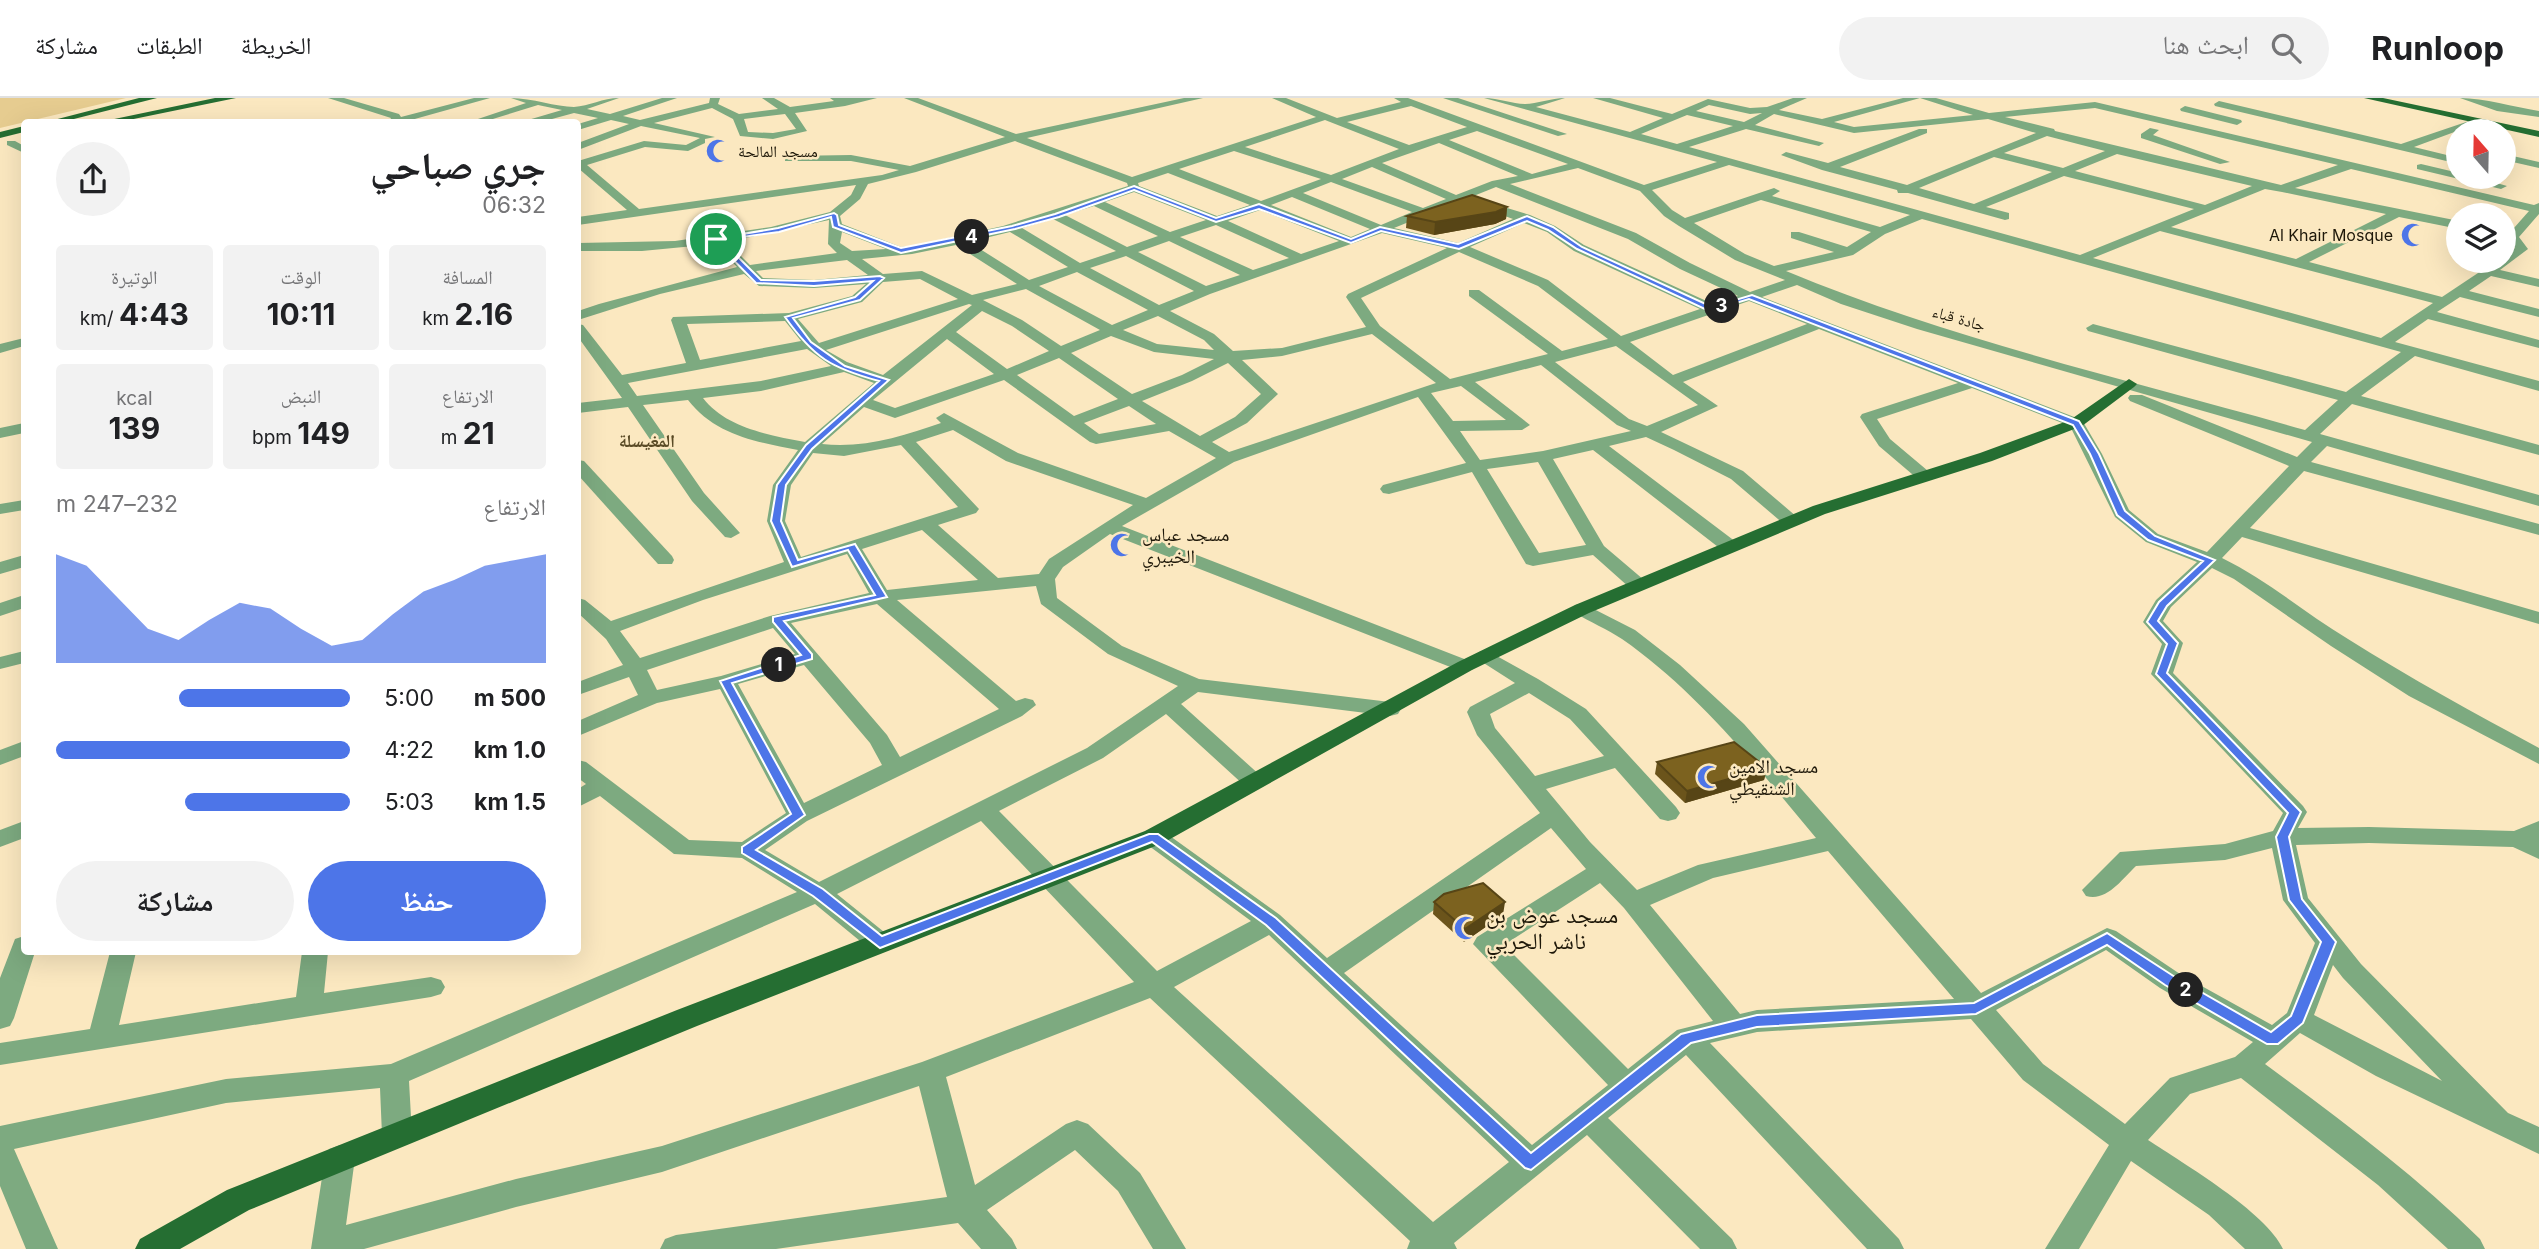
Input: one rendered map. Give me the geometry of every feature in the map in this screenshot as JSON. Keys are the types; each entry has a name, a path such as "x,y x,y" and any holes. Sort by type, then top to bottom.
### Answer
{"main road":[{"path":"140,115 90,118 95,113 152,98"},
{"path":"120,119 230,98"},
{"path":"2369,98 2469,119"},
{"path":"2381,98 2417,108"},
{"path":"65,119 106,110"},
{"path":"2516,129 2539,134"},
{"path":"3,139 21,130"},
{"path":"3,139 21,140"},
{"path":"151,1249 238,1200 340,1158 1154,837 1476,661 1582,609 1791,521 1986,457 2076,423 2124,387"}],"street":[{"path":"333,98 395,116 396,119"},
{"path":"372,98 424,111 440,110"},
{"path":"408,119 485,98"},
{"path":"516,98 710,137 688,148 644,144 581,163"},
{"path":"484,119 554,98"},
{"path":"541,119 614,98"},
{"path":"581,126 672,98"},
{"path":"581,146 640,123 714,102 738,117 744,135 761,138 802,131 788,110 767,98"},
{"path":"835,98 845,103"},
{"path":"738,117 872,98"},
{"path":"913,100 932,98"},
{"path":"1144,98 1161,106"},
{"path":"581,220 863,182 912,170 1013,138 1198,98"},
{"path":"1277,98 1409,149"},
{"path":"1448,98 1562,134"},
{"path":"1489,98 1677,147 2539,386"},
{"path":"1524,108 1560,98"},
{"path":"1598,98 1672,117"},
{"path":"1768,110 1802,98"},
{"path":"1821,122 1915,98"},
{"path":"1925,98 2116,150 2282,189 2446,222"},
{"path":"2154,117 2225,98"},
{"path":"2465,98 2497,108 2539,114"},
{"path":"1337,121 1402,99"},
{"name":"جادة قباء","path":"1402,99 1525,147 1644,189 1668,213 1740,257 1796,281 1921,326 2124,387 2316,437 2539,501"},
{"path":"913,100 1133,185 1302,259"},
{"path":"1631,135 1708,102 1750,111 1768,110 1854,130"},
{"path":"2210,102 2446,157"},
{"path":"2270,104 2341,121"},
{"path":"1751,168 1854,130 2095,105 2538,208"},
{"path":"2185,109 2245,124"},
{"path":"1677,147 1743,126 1769,114 1768,110"},
{"path":"1685,111 1819,143"},
{"path":"581,315 685,283 747,269 790,261 901,250 1012,228 1057,216 1168,169 1325,117"},
{"path":"1683,223 1761,196 1828,167 1948,122"},
{"path":"1525,147 1589,124"},
{"path":"618,380 811,346 976,301 1259,206 1409,149 1478,127"},
{"path":"2154,130 2145,136 2300,183"},
{"path":"1870,201 1906,190 2050,131"},
{"path":"2282,189 2446,132"},
{"path":"2402,134 2446,144"},
{"path":"785,136 788,166 803,190"},
{"path":"3,139 21,148"},
{"path":"1441,140 1531,178"},
{"path":"1234,147 1422,212"},
{"path":"1972,208 2116,150"},
{"path":"1994,154 2208,209"},
{"path":"1786,155 2005,216"},
{"path":"789,159 858,157 883,160 912,170"},
{"path":"2516,160 2539,165"},
{"path":"1644,189 1727,162"},
{"path":"1372,163 1454,198 1478,202 1527,218 1579,248 1712,309"},
{"path":"2412,164 2446,172"},
{"path":"861,401 895,413 920,405 1061,353 1205,292 1351,241 1454,198 1496,183 1531,178 1577,165"},
{"path":"581,166 635,211"},
{"path":"1168,169 1351,241"},
{"path":"863,182 856,197 835,220 834,244 880,278"},
{"path":"1496,183 1566,208 1632,236 1749,297 2076,423 2094,454 2121,513 2152,538 2241,575 2338,642 2417,691 2539,757"},
{"path":"2080,260 2264,185"},
{"path":"1292,193 1380,229 1459,247 1543,283 1671,381 1710,406 1648,432 1543,456 1478,465 1389,489"},
{"path":"581,212 618,196"},
{"path":"1761,196 1881,232"},
{"path":"1095,202 1254,276"},
{"path":"2516,229 2538,208"},
{"path":"2298,263 2397,213"},
{"path":"1771,271 1848,253 1881,232 1921,215"},
{"path":"1057,216 1205,292"},
{"path":"1447,384 1375,329 1353,297 1527,218"},
{"path":"581,247 613,248 716,239 835,220 901,250"},
{"path":"1012,228 1078,268 1209,337 1270,394 1241,420 1201,442"},
{"path":"2162,228 2445,302"},
{"path":"1795,235 1848,253"},
{"path":"2516,238 2539,243"},
{"path":"716,239 759,282 814,284 922,275 1017,323 1131,400 1228,458"},
{"path":"957,240 1028,285 1112,331 1154,348 1231,356 1282,352 1375,329"},
{"path":"2383,343 2489,273"},
{"path":"2495,273 2539,283"},
{"path":"694,365 678,320 789,317 857,299 880,278"},
{"path":"1390,709 1194,685 1115,650 1048,600 1045,579 1056,563 1108,527 1228,458 1421,391 1619,341 1796,281"},
{"path":"1474,293 1623,422 1737,475 1791,521"},
{"path":"2459,293 2539,313"},
{"path":"795,565 776,521 782,485 809,447 885,380 946,332 976,301"},
{"path":"2427,314 2539,344"},
{"path":"789,317 811,346 842,368 885,380"},
{"path":"1671,381 1819,324"},
{"path":"1877,346 1921,326"},
{"path":"2093,328 2539,450"},
{"path":"581,332 618,380 698,497 732,533"},
{"path":"946,332 1096,439 1172,426"},
{"path":"0,349 21,343"},
{"path":"2413,351 2346,398 2299,464 2210,560 2163,604 2153,622 2173,643 2162,674 2295,812 2282,837 2296,900 2352,971 2496,1118"},
{"path":"1072,422 1187,378 1231,356"},
{"path":"581,408 761,386 842,368"},
{"path":"1451,426 1522,425 1464,380"},
{"path":"1926,476 1881,438 1870,425 1868,417 1929,400 1972,383"},
{"path":"2124,387 2299,464 2539,530"},
{"path":"1421,391 1451,426 1478,465 1533,560 1597,549"},
{"path":"693,396 711,417 750,433 809,447 842,451 906,441 953,424"},
{"path":"920,405 1012,457 1147,505"},
{"path":"0,433 21,429"},
{"path":"609,628 851,546 970,509 906,441"},
{"path":"1597,445 1729,546"},
{"path":"1543,456 1597,549 1637,584"},
{"path":"581,468 665,560"},
{"path":"0,509 21,506"},
{"path":"925,523 995,584"},
{"path":"1108,527 1531,683 1578,713 1668,813"},
{"path":"2238,530 2539,618"},
{"path":"747,850 799,815 1019,708 881,597 851,546"},
{"path":"0,568 21,562"},
{"path":"581,688 636,666 777,620 881,597 1045,579"},
{"path":"0,610 21,602"},
{"path":"581,606 609,628 636,666 650,698"},
{"path":"1582,609 1628,634 1673,669 1736,729 2033,1072 2127,1142 2220,1205 2267,1249"},
{"path":"777,620 879,740 896,769"},
{"path":"581,728 650,698 726,681 808,657"},
{"path":"0,663 21,658"},
{"path":"726,681 799,815"},
{"path":"1531,683 1478,712 1485,730 1553,815 1633,902 1734,1027"},
{"path":"0,1139 226,1091 394,1075 818,893 1096,753 1194,685"},
{"path":"1167,703 1254,782"},
{"path":"0,758 21,749"},
{"path":"1529,786 1621,759"},
{"path":"581,770 682,848 747,850 818,893 880,943"},
{"path":"581,797 600,786"},
{"path":"983,809 1154,985 1432,1246 1687,1038 1757,1021 1976,1008 2107,938 2170,981 2272,1039"},
{"path":"1326,972 1553,815"},
{"path":"0,839 21,830"},
{"path":"2095,891 2129,858 2225,852 2282,837 2528,834 2539,851"},
{"path":"1154,837 1271,922 1531,1163"},
{"path":"1633,902 1707,871 1833,842"},
{"path":"1602,870 1486,944 1627,1086"},
{"path":"340,1158 327,1247 516,1193 662,1159 930,1071 1154,985 1271,922"},
{"path":"2061,1249 2127,1142 2180,1086 2245,1065 2298,1019 2329,942"},
{"path":"0,1018 21,955"},
{"path":"102,1037 122,955"},
{"path":"309,1005 315,955"},
{"path":"0,1054 431,987"},
{"path":"2298,1019 2386,1068 2496,1118 2539,1141"},
{"path":"1687,1038 1888,1249"},
{"path":"2245,1065 2352,1145 2469,1249"},
{"path":"930,1071 965,1208 1001,1249"},
{"path":"394,1075 397,1135"},
{"path":"1588,1117 1721,1249"},
{"path":"676,1249 965,1208 1077,1133 1129,1182 1170,1249"},
{"path":"0,1150 43,1249"}],"shaded area":[{"path":"0,98 126,98 38,119 21,119 21,123 0,128"}],"building":[{"path":"1472,195 1507,207 1496,212 1435,222 1407,216"},
{"path":"1734,742 1767,768 1687,791 1657,762"},
{"path":"1483,883 1505,902 1465,929 1434,902 1444,894"}],"place":[{"name":"مسجد المالحة","path":"718,151"},
{"name":"Al Khair Mosque","path":"2413,235"},
{"name":"مسجد عباس الخيبري","path":"1122,545"},
{"name":"مسجد الامين الشنقيطي","path":"1709,777"},
{"name":"مسجد عوض بن ناشر الحربي","path":"1466,928"}],"district":[{"name":"المغيسلة","path":"647,441"}],"route":[{"path":"1134,188 1216,220 1259,206 1351,241 1380,229 1459,247 1527,218 1579,248 1712,309 1749,297 2076,423 2094,454 2121,513 2152,538 2210,560 2163,604 2153,622 2173,643 2162,674 2295,812 2282,837 2296,900 2329,942 2298,1019 2272,1039 2170,981 2107,938 1976,1008 1757,1021 1687,1038 1531,1163 1420,1057 1271,922 1154,837 880,943 818,893 747,850 799,815 726,681 808,657 777,620 881,597 851,546 795,565 776,521 782,485 809,447 885,380 842,368 808,344 789,317 857,299 880,278 814,284 759,282 716,239 779,230 834,215 836,226 901,250 929,247 1057,216 1134,188"}]}
